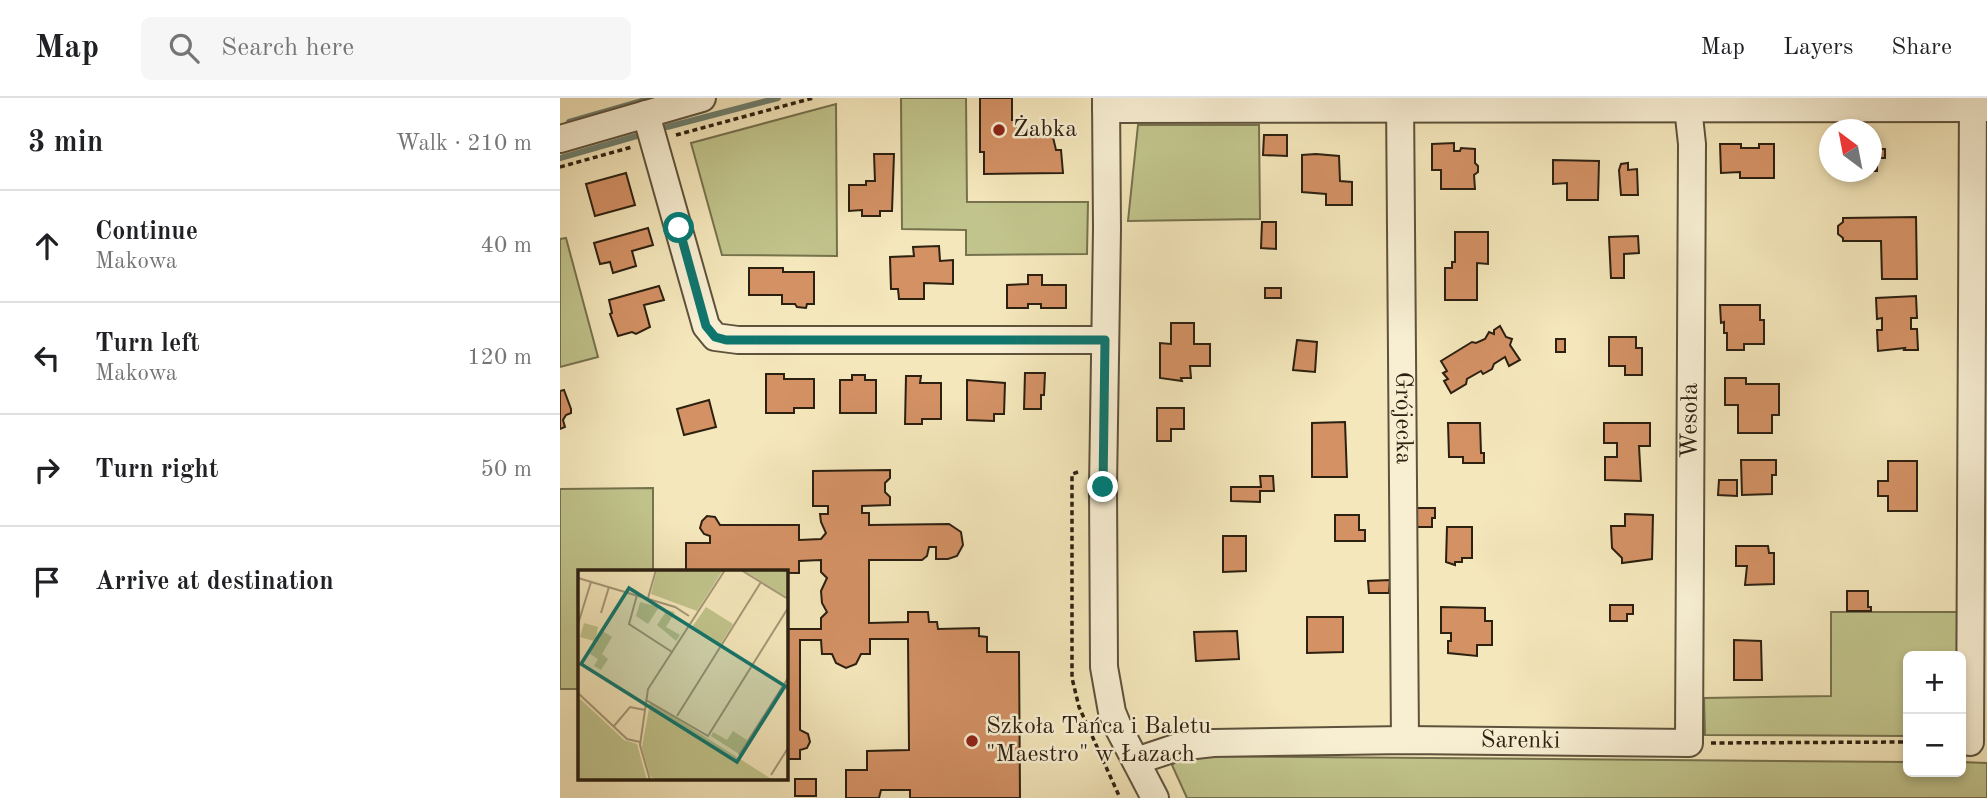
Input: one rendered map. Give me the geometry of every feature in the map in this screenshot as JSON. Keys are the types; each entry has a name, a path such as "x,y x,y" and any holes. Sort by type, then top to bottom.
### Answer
{"street":[{"path":"560,139 702,98"},
{"path":"1155,798 1112,712 1104,667 1106,103 1978,105 1970,742"},
{"name":"Wesoła","path":"1687,103 1692,144 1689,743"},
{"name":"Grójecka","path":"1400,104 1405,740"},
{"path":"646,114 706,326 715,337 738,340 1105,340"},
{"name":"Sarenki","path":"1136,761 1178,747 1213,743 1405,740 1689,743"}],"path":[{"path":"560,167 813,98"},
{"path":"1689,743 1903,742"}],"green space":[{"path":"901,98 966,98 967,202 1088,202 1087,254 966,255 966,230 902,229"},
{"path":"836,104 837,256 722,255 691,143"},
{"path":"1138,125 1259,125 1260,219 1128,221"},
{"path":"566,238 598,357 560,367 560,239"},
{"path":"653,488 653,570 578,570 578,689 560,689 560,489"},
{"path":"1831,612 1958,612 1959,651 1903,651 1903,736 1705,735 1704,698 1831,696"},
{"path":"1183,756 1903,762 1903,777 1966,777 1966,762 1987,763 1987,798 1187,798 1172,765"}],"building":[{"path":"980,98 1012,98 1012,120 1017,120 1017,133 1052,133 1056,150 1061,150 1063,173 984,174 984,152 980,152"},
{"path":"1264,135 1287,135 1287,156 1263,155"},
{"path":"1454,143 1454,151 1460,151 1461,148 1475,149 1478,172 1474,175 1475,189 1441,189 1441,170 1432,170 1432,144"},
{"path":"1720,144 1741,144 1741,148 1759,148 1759,144 1774,144 1774,178 1740,178 1740,172 1721,173"},
{"path":"874,154 894,154 892,211 880,211 880,216 862,216 862,210 849,211 849,185 866,185 866,181 875,181"},
{"path":"1302,155 1339,156 1340,181 1352,182 1352,205 1326,205 1326,194 1302,192"},
{"path":"1553,160 1599,161 1598,200 1567,200 1567,183 1553,184"},
{"path":"1628,163 1628,170 1637,169 1638,195 1621,195 1619,170 1621,164"},
{"path":"626,173 635,205 595,216 586,184"},
{"path":"1916,217 1917,279 1882,279 1881,241 1843,241 1838,234 1838,226 1843,222 1843,218"},
{"path":"1262,222 1276,222 1276,249 1261,248"},
{"path":"648,228 653,245 632,251 636,266 613,273 610,262 600,264 594,243"},
{"path":"1455,232 1488,232 1488,264 1477,263 1477,300 1445,300 1445,268 1452,268 1452,262 1455,262"},
{"path":"1638,236 1639,253 1624,254 1624,278 1611,278 1609,237"},
{"path":"939,246 940,261 953,260 953,284 924,283 924,299 899,299 898,289 891,289 890,257 914,256 913,247"},
{"path":"749,268 814,272 814,304 807,304 806,308 797,307 795,304 782,304 782,295 749,295"},
{"path":"1028,275 1042,275 1042,285 1066,285 1066,308 1041,308 1041,304 1028,304 1028,308 1007,308 1007,285 1028,284"},
{"path":"659,286 664,300 644,305 650,327 636,334 632,332 618,336 610,314 609,300"},
{"path":"1265,288 1281,288 1281,298 1265,298"},
{"path":"1916,296 1917,318 1911,318 1911,329 1917,329 1918,350 1904,350 1905,348 1878,351 1877,330 1882,330 1882,318 1877,319 1876,298"},
{"path":"1720,305 1760,305 1760,320 1764,320 1764,344 1744,344 1744,350 1727,350 1727,333 1724,333 1724,322 1721,323"},
{"path":"1171,323 1194,323 1194,344 1210,344 1210,366 1190,366 1191,378 1181,378 1182,381 1160,378 1160,343 1171,344"},
{"path":"1500,326 1506,337 1512,339 1510,345 1520,360 1509,366 1505,357 1494,364 1492,369 1483,374 1481,371 1467,379 1466,384 1451,393 1444,381 1448,379 1443,373 1447,371 1441,361 1472,342 1485,339 1489,332 1494,334 1494,330"},
{"path":"1609,337 1636,337 1636,348 1642,348 1642,375 1625,375 1625,366 1609,366"},
{"path":"1556,339 1565,339 1565,352 1556,352"},
{"path":"1297,340 1317,342 1315,372 1293,370"},
{"path":"1025,373 1045,373 1041,409 1024,409"},
{"path":"766,374 784,374 784,379 814,379 814,408 794,408 794,413 766,413"},
{"path":"852,375 865,375 865,380 876,380 876,413 840,413 840,380 852,380"},
{"path":"906,376 921,376 920,383 941,383 941,419 922,419 922,424 905,424"},
{"path":"1725,378 1746,378 1746,384 1779,384 1779,415 1772,415 1772,433 1738,433 1738,405 1725,405"},
{"path":"967,380 1005,383 1004,414 994,414 994,421 967,420"},
{"path":"564,390 571,413 563,420 565,427 560,429 560,391"},
{"path":"709,400 716,427 684,435 677,409"},
{"path":"1157,408 1184,408 1184,429 1171,429 1171,441 1157,441"},
{"path":"1345,422 1347,477 1312,477 1312,423"},
{"path":"1448,423 1480,423 1484,463 1463,463 1463,457 1449,457"},
{"path":"1604,423 1650,423 1650,446 1639,446 1641,481 1605,480 1605,457 1617,457 1617,443 1604,443"},
{"path":"1741,460 1776,460 1776,475 1772,475 1772,494 1742,495"},
{"path":"1888,461 1917,461 1917,511 1888,511 1888,496 1878,496 1878,481 1888,481"},
{"path":"890,470 885,492 890,497 890,505 862,506 862,513 869,513 869,525 949,524 961,532 963,545 957,556 948,559 936,559 936,547 929,547 927,556 922,560 869,560 869,623 908,622 908,612 928,612 929,622 937,622 938,629 979,628 979,636 987,637 987,652 1019,652 1020,798 910,798 910,790 881,790 879,798 846,798 846,770 867,770 867,751 909,750 908,639 870,639 870,654 861,654 856,664 846,668 836,663 832,654 822,654 821,640 800,640 800,730 808,734 810,742 807,748 800,750 800,759 788,759 788,629 821,629 821,618 827,612 822,603 821,591 827,578 821,572 821,560 799,561 799,573 788,573 788,570 686,570 686,543 710,543 710,536 704,534 700,528 707,516 715,517 720,525 799,525 799,540 821,539 826,533 820,514 828,514 828,506 813,506 813,471"},
{"path":"1260,476 1273,476 1274,491 1260,491 1260,502 1231,501 1231,487 1261,487"},
{"path":"1719,480 1737,480 1737,496 1718,495"},
{"path":"1415,508 1435,508 1432,527 1415,527"},
{"path":"1625,514 1653,515 1652,559 1622,563 1622,558 1612,548 1611,526 1625,526"},
{"path":"1335,515 1359,515 1359,530 1365,530 1365,541 1335,541"},
{"path":"1447,527 1472,527 1472,558 1462,558 1462,562 1455,562 1455,565 1446,562"},
{"path":"1223,536 1246,536 1246,571 1223,572"},
{"path":"1736,546 1768,546 1769,553 1774,553 1774,584 1745,585 1747,566 1736,566"},
{"path":"1390,580 1389,593 1369,593 1368,581"},
{"path":"1847,591 1868,591 1868,607 1871,607 1871,611 1847,611"},
{"path":"1610,605 1633,605 1633,614 1627,614 1627,621 1610,621"},
{"path":"1441,607 1485,608 1485,621 1492,621 1492,645 1477,645 1477,656 1448,653 1451,633 1441,633"},
{"path":"1307,617 1343,617 1343,652 1307,653"},
{"path":"1237,631 1239,659 1196,661 1194,632"},
{"path":"1734,640 1761,641 1762,680 1734,680"},
{"path":"795,779 816,779 816,796 795,796"}],"waterway":[{"path":"569,122 652,98"},
{"path":"667,127 778,98"},
{"path":"560,158 640,135"}],"place":[{"name":"Żabka","path":"999,130"},
{"name":"Szkoła Tańca i Baletu \"Maestro\" w Łazach","path":"972,741"}],"route":[{"path":"679,228 706,326 715,337 726,340 1105,340 1103,487"}]}
